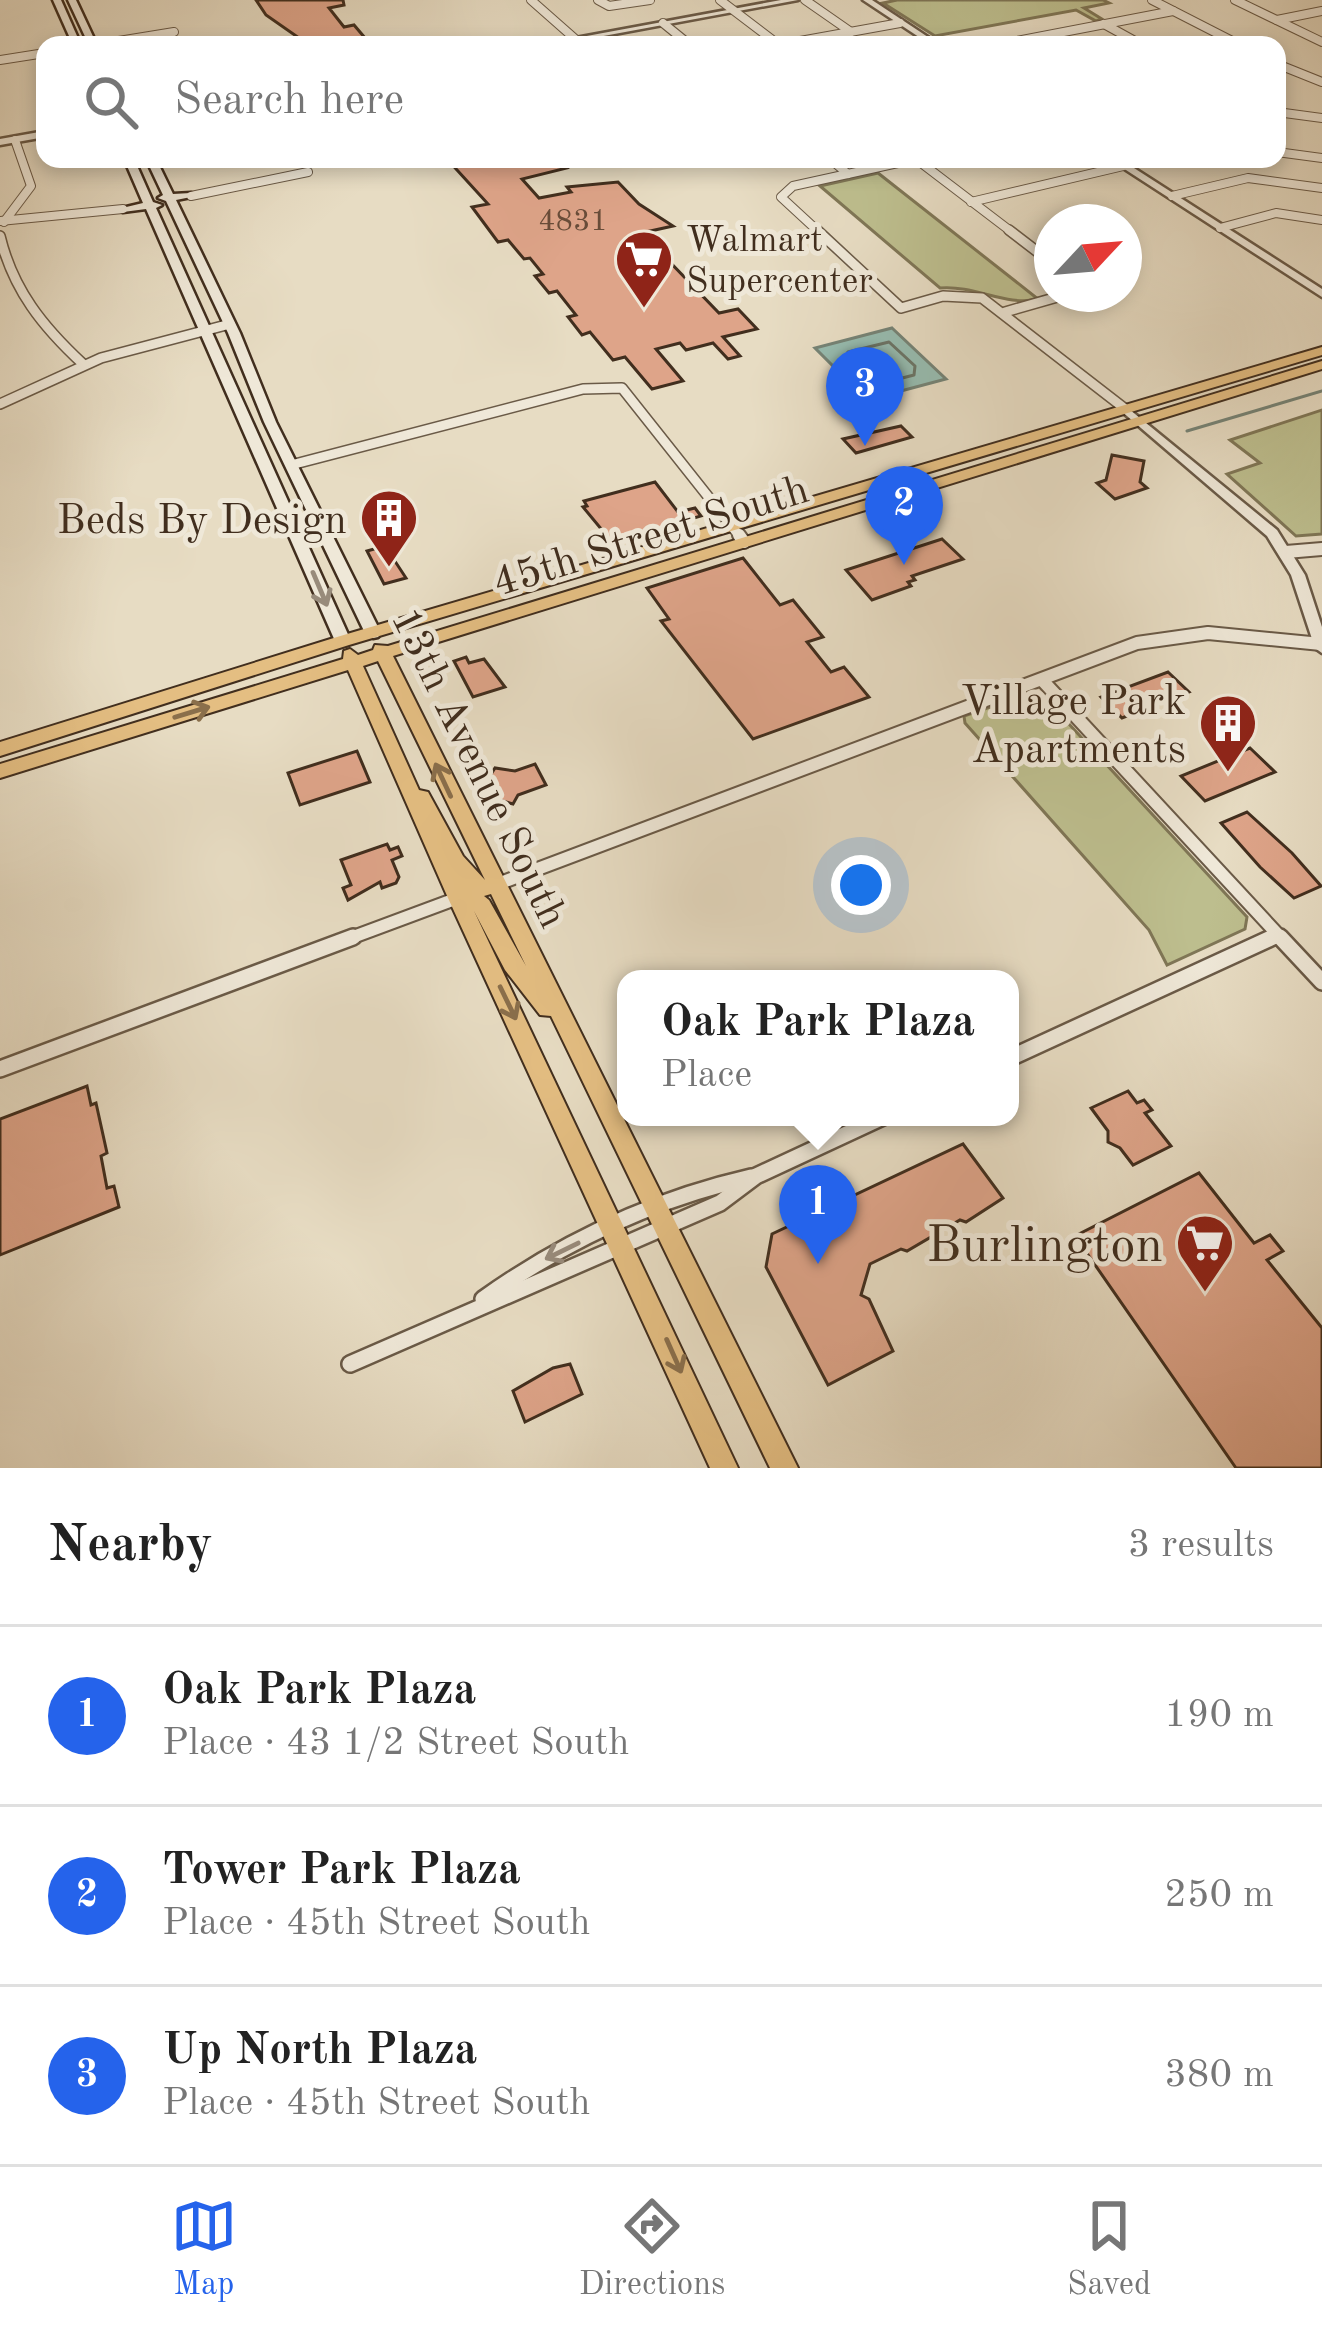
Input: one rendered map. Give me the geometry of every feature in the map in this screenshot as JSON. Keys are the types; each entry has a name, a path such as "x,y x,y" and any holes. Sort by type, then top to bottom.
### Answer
{"main road":[{"path":"57,0 73,36"},
{"path":"73,0 89,36"},
{"path":"133,168 147,207"},
{"path":"139,168 158,196 177,199"},
{"name":"13th Avenue South","path":"158,168 177,199 191,244 291,465 784,1468"},
{"name":"13th Avenue South","path":"147,207 458,898 620,1236 724,1468"},
{"path":"123,209 164,209 173,229 191,244"},
{"name":"45th Street South","path":"0,749 343,641 1322,351"},
{"name":"45th Street South","path":"0,767 38,760 384,655 1322,364"},
{"path":"240,406 250,415 278,466 291,465"},
{"path":"951,477 950,471 960,462 1039,434"},
{"path":"845,511 935,475 938,464"},
{"path":"620,582 615,574 618,568 680,541"},
{"path":"490,621 591,582 607,572 606,562"},
{"path":"38,760 50,741 204,686"},
{"path":"0,767 23,754 31,740"},
{"path":"403,774 438,818 467,881 481,889 495,885"},
{"path":"458,898 473,899 482,906 512,964 567,1030"}],"street":[{"path":"532,1 545,0"},
{"path":"598,0 609,6 650,0"},
{"path":"721,0 767,36"},
{"path":"606,36 794,0"},
{"path":"805,0 851,32"},
{"path":"867,0 922,36"},
{"path":"1152,0 1223,36"},
{"path":"1235,0 1322,42"},
{"path":"532,1 572,36"},
{"path":"1042,36 1173,10"},
{"path":"1277,20 1322,11"},
{"path":"829,36 900,22"},
{"path":"664,23 679,36"},
{"path":"1103,24 1125,36"},
{"path":"149,36 174,32"},
{"path":"0,60 36,54"},
{"path":"1286,68 1322,82"},
{"path":"1286,113 1322,118"},
{"path":"0,142 36,136"},
{"path":"15,140 31,186 1,227 9,270 41,324 82,364"},
{"path":"1286,153 1322,158"},
{"path":"841,168 848,174"},
{"path":"495,885 1137,643 1208,633 1322,646 1286,552 1258,518 1138,419 982,298 956,294 901,308 783,202 783,193 875,168"},
{"path":"927,168 1034,250"},
{"path":"970,202 1097,168"},
{"path":"1128,168 1322,294"},
{"path":"177,199 308,172"},
{"path":"1172,196 1248,178 1322,188"},
{"path":"1,227 123,209"},
{"path":"1220,228 1276,213 1322,220"},
{"path":"1005,313 1034,304"},
{"path":"0,404 82,364 230,324"},
{"path":"291,465 603,385 622,388 744,542"},
{"path":"1286,552 1322,549"},
{"path":"1042,680 1322,982"},
{"path":"0,1070 458,898"},
{"path":"1019,1054 1277,935"},
{"path":"350,1364 663,1216 720,1203 756,1176 864,1126"}],"green space":[{"path":"883,3 1109,3 1084,8 1102,19 1096,21 1076,10 935,36"},
{"path":"878,173 1034,300 940,288 820,186"},
{"path":"1322,410 1322,534 1296,536 1227,474 1260,463 1230,440"},
{"path":"1031,693 1045,698 1247,917 1245,929 1167,965 1149,930 965,723 964,716"}],"water":[{"path":"892,328 946,379 867,400 815,348"}],"building":[{"path":"256,0 343,0 344,5 329,8 344,27 354,25 363,36 296,36 266,15"},
{"name":"Walmart Supercenter","path":"455,168 567,168 522,179 539,198 571,192 567,187 618,182 639,204 673,226 646,232 671,258 667,259 719,313 738,309 757,329 723,337 740,356 728,359 713,343 686,350 680,343 656,349 683,381 652,389 625,357 613,360 590,332 582,335 568,317 576,315 557,291 549,293 535,276 543,274 530,258 524,259 508,240 498,242 472,207 488,204"},
{"path":"901,426 912,437 856,453 843,439"},
{"path":"1112,455 1144,461 1140,482 1147,488 1115,499 1097,483 1106,480"},
{"path":"655,482 678,512 695,508 701,516 612,542 583,507 587,506 584,501"},
{"path":"942,539 963,559 912,576 911,586 872,600 846,570"},
{"name":"Beds By Design","path":"385,546 406,578 384,584 367,551"},
{"path":"743,558 780,605 793,600 823,637 807,642 831,672 844,667 869,697 753,739 661,621 669,619 647,588"},
{"path":"466,657 469,663 484,659 505,687 473,697 454,661"},
{"name":"Village Park Apartments","path":"1168,672 1189,692 1122,718 1101,697"},
{"name":"Village Park Apartments","path":"1250,748 1275,772 1205,801 1181,776"},
{"path":"357,751 370,782 300,805 288,773"},
{"path":"535,764 546,785 518,795 513,804 499,800 493,780 488,779 495,768 515,771"},
{"path":"1247,812 1321,886 1294,898 1260,867 1221,823"},
{"path":"387,844 390,850 398,847 402,856 392,860 399,877 396,883 382,888 380,882 348,900 343,888 351,885 341,860"},
{"path":"87,1086 91,1105 96,1103 107,1153 101,1156 107,1188 114,1186 119,1207 0,1255 0,1119"},
{"path":"1128,1091 1137,1103 1144,1100 1152,1110 1145,1113 1171,1146 1133,1165 1120,1148 1108,1142 1108,1131 1091,1108"},
{"path":"963,1144 1003,1198 966,1222 960,1220 907,1251 901,1249 870,1264 861,1295 869,1299 893,1351 828,1385 766,1267 772,1234"},
{"name":"Burlington","path":"1199,1173 1254,1243 1270,1235 1283,1251 1267,1260 1322,1328 1322,1468 1236,1468 1075,1236"},
{"path":"570,1364 582,1394 525,1422 513,1391 553,1368"}],"waterway":[{"path":"1187,431 1322,391"}],"place":[{"name":"Walmart Supercenter","path":"644,310"},
{"name":"Up North Plaza","path":"865,446"},
{"name":"Tower Park Plaza","path":"904,565"},
{"name":"Beds By Design","path":"389,569"},
{"name":"Village Park Apartments","path":"1228,774"},
{"name":"Oak Park Plaza","path":"818,1264"},
{"name":"Burlington","path":"1205,1294"}]}
